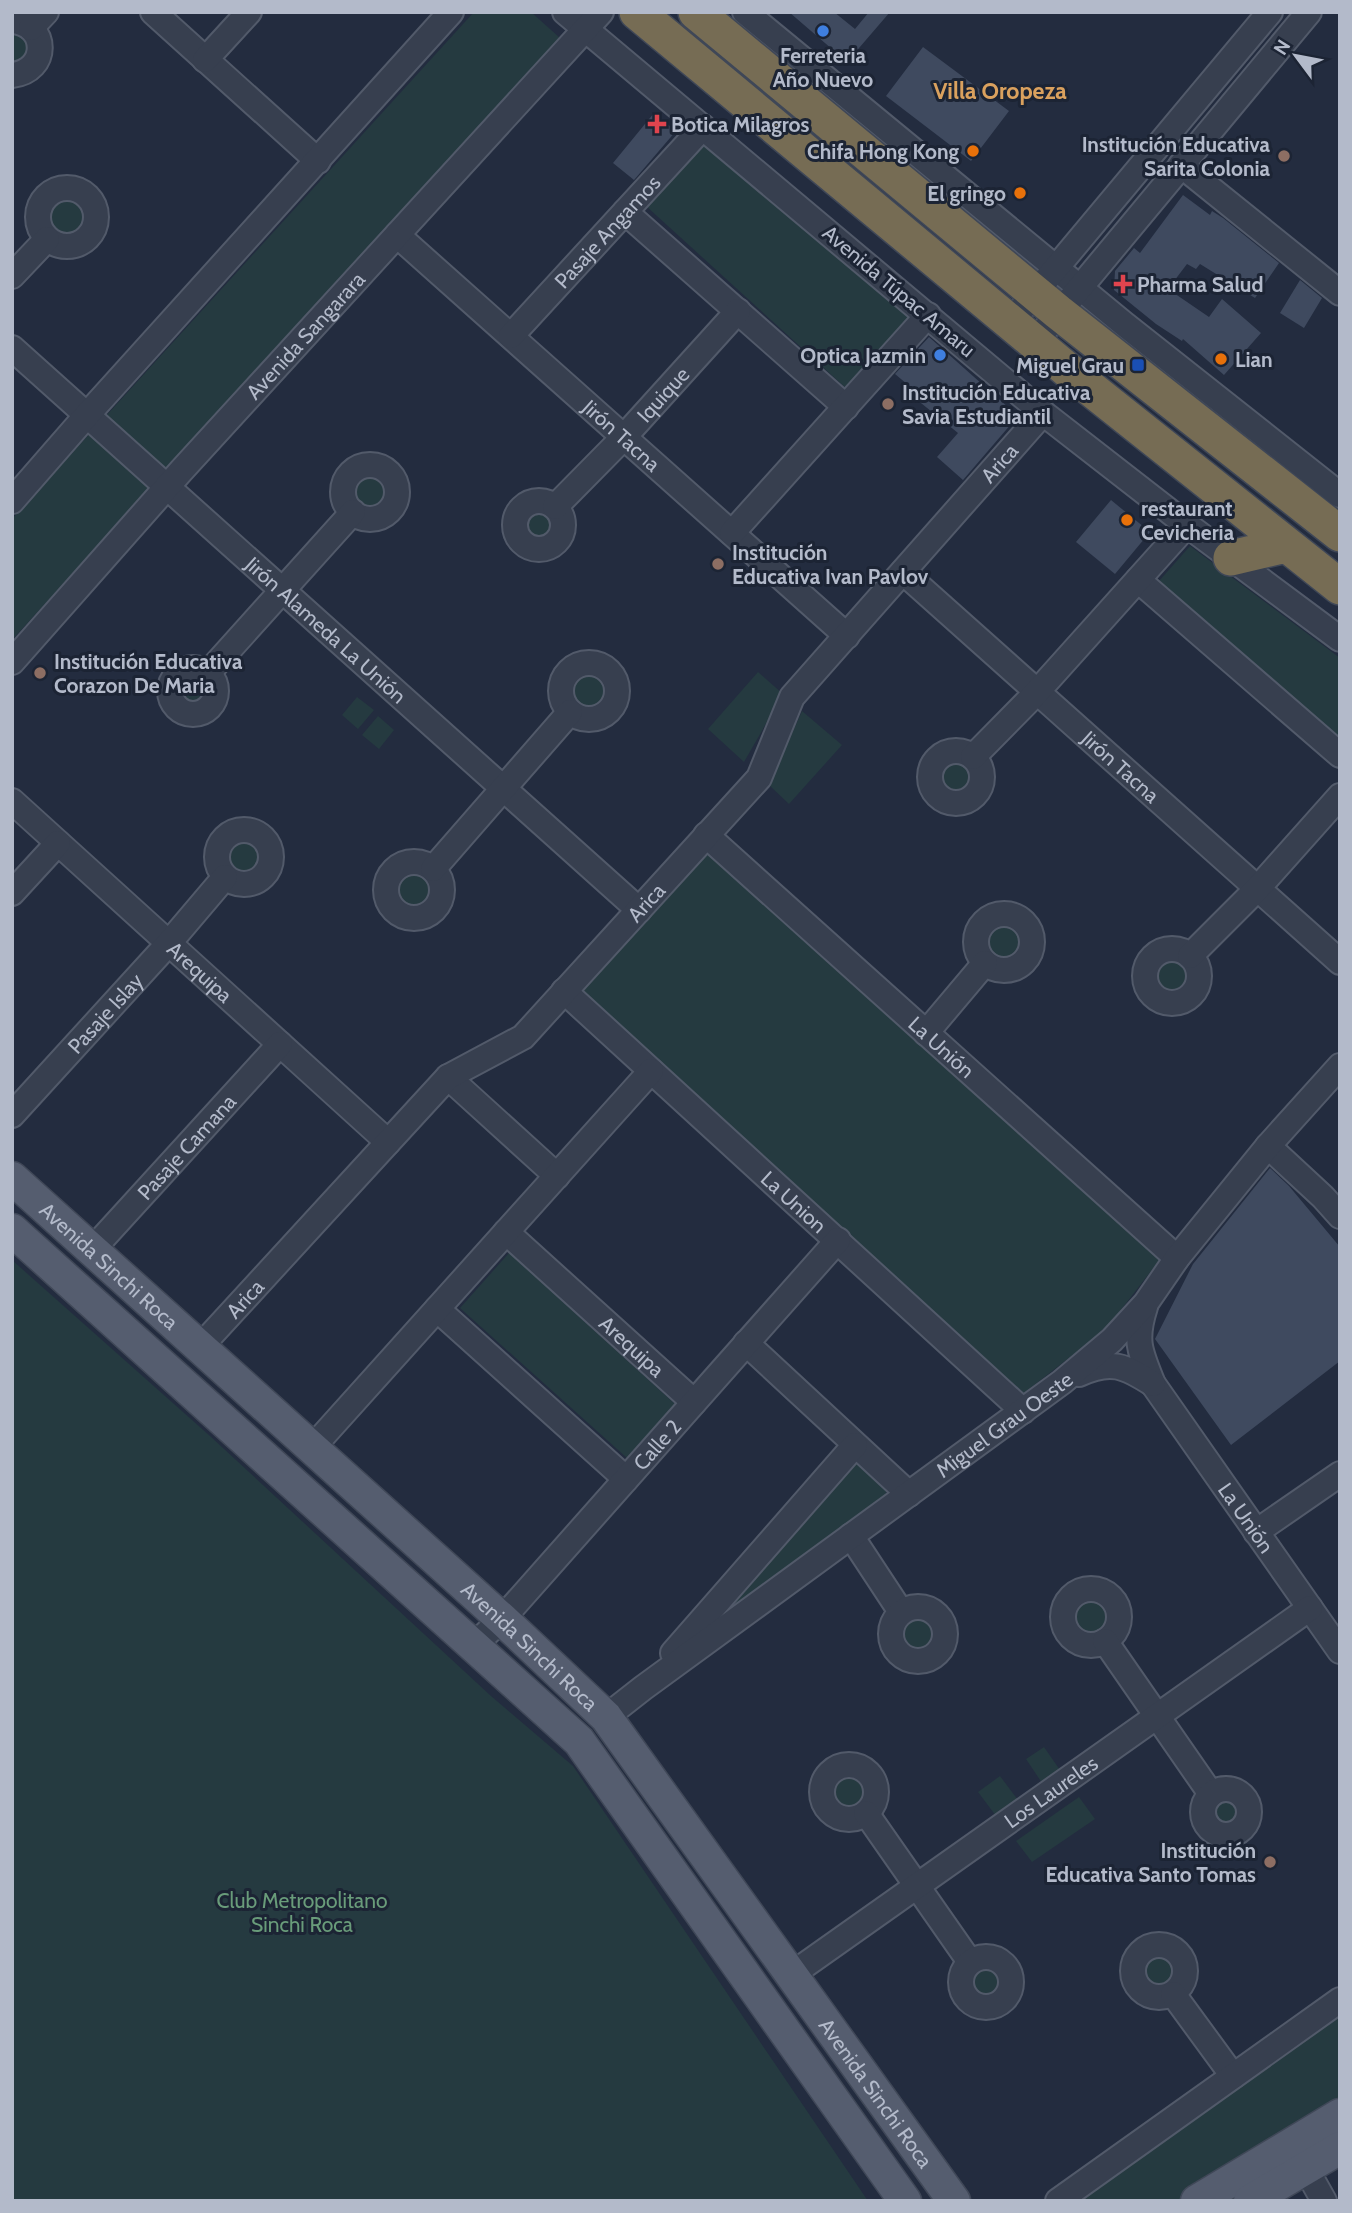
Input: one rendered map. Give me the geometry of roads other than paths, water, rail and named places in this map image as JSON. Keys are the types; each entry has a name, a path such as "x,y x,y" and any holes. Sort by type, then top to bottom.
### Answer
{"highway":[{"path":"637,12 1022,333 1340,587"},
{"path":"696,12 1058,289 1336,512"},
{"path":"1231,558 1291,549"}],"main road":[{"name":"Avenida Sinchi Roca","path":"12,1178 502,1619 606,1717 954,2201"},
{"name":"Avenida Sinchi Roca","path":"12,1230 579,1741 905,2201"},
{"path":"1197,2201 1340,2115"},
{"path":"1250,2201 1340,2148"}],"street":[{"path":"153,12 318,160"},
{"path":"205,60 249,12"},
{"path":"12,501 451,12"},
{"name":"Avenida Túpac Amaru","path":"565,12 593,21 703,127 1043,413 1340,639"},
{"path":"745,12 1058,289"},
{"path":"1022,333 1270,12"},
{"path":"1058,289 1181,165 1308,12"},
{"path":"12,75 23,73 36,61 40,44 30,20"},
{"name":"Avenida Sangarara","path":"12,662 167,487 593,21"},
{"name":"Pasaje Angamos","path":"511,336 703,127"},
{"path":"1181,165 1340,293"},
{"path":"625,212 846,407"},
{"name":"Jirón Tacna","path":"397,235 846,636"},
{"path":"12,276 47,239"},
{"name":"Iquique","path":"555,507 623,438 738,311"},
{"path":"732,533 929,315"},
{"name":"Jirón Alameda La Unión","path":"12,348 639,910"},
{"name":"Arica","path":"200,1347 448,1077 523,1037 759,778 792,697 1043,413"},
{"path":"208,673 353,512"},
{"path":"1291,549 1336,512"},
{"path":"973,757 1037,692 1187,525"},
{"name":"Jirón Tacna","path":"903,572 1340,962"},
{"path":"1138,580 1340,755"},
{"path":"433,869 570,712"},
{"path":"1191,956 1258,888 1340,796"},
{"name":"Arequipa","path":"12,801 388,1142"},
{"name":"La Unión","path":"706,835 1177,1258"},
{"path":"12,893 58,843"},
{"name":"Pasaje Islay","path":"12,1115 169,943 225,877"},
{"path":"926,1033 985,963"},
{"name":"La Union","path":"564,991 1023,1411"},
{"name":"Pasaje Camana","path":"92,1250 280,1044"},
{"name":"Miguel Grau Oeste","path":"606,1717 1062,1382 1112,1340 1146,1303 1177,1258 1268,1146 1340,1066"},
{"path":"312,1448 651,1071"},
{"path":"448,1077 557,1176"},
{"path":"1268,1146 1340,1216"},
{"name":"Arequipa","path":"506,1232 694,1402"},
{"name":"Calle 2","path":"473,1646 502,1619 838,1240"},
{"name":"La Unión","path":"1146,1303 1139,1327 1138,1343 1153,1384 1340,1651"},
{"path":"437,1309 626,1479"},
{"path":"746,1343 909,1494"},
{"name":"La Unión","path":"1062,1382 1093,1368 1112,1365 1130,1370 1153,1384"},
{"path":"643,1688 855,1445"},
{"path":"1256,1532 1339,1477"},
{"path":"851,1536 901,1612"},
{"name":"Los Laureles","path":"791,1975 1310,1608"},
{"path":"1105,1641 1211,1794"},
{"path":"866,1814 970,1962"},
{"path":"1172,1994 1233,2076"},
{"path":"1058,2201 1340,2000"},
{"path":"1306,2169 1324,2201"}],"place":[{"name":"Ferreteria Año Nuevo","path":"823,31"},
{"name":"Botica Milagros","path":"657,124"},
{"name":"Chifa Hong Kong","path":"973,151"},
{"name":"Institución Educativa Sarita Colonia","path":"1284,156"},
{"name":"El gringo","path":"1020,193"},
{"name":"Pharma Salud","path":"1123,284"},
{"name":"Optica Jazmin","path":"940,355"},
{"name":"Lian","path":"1221,359"},
{"name":"Miguel Grau","path":"1138,365"},
{"name":"Institución Educativa Savia Estudiantil","path":"888,404"},
{"name":"restaurant Cevicheria","path":"1127,520"},
{"name":"Institución Educativa Ivan Pavlov","path":"718,564"},
{"name":"Institución Educativa Corazon De Maria","path":"40,673"},
{"name":"Institución Educativa Santo Tomas","path":"1270,1862"}],"district":[{"name":"Villa Oropeza","path":"1000,91"}],"park label":[{"name":"Club Metropolitano Sinchi Roca","path":"302,1912"}]}
